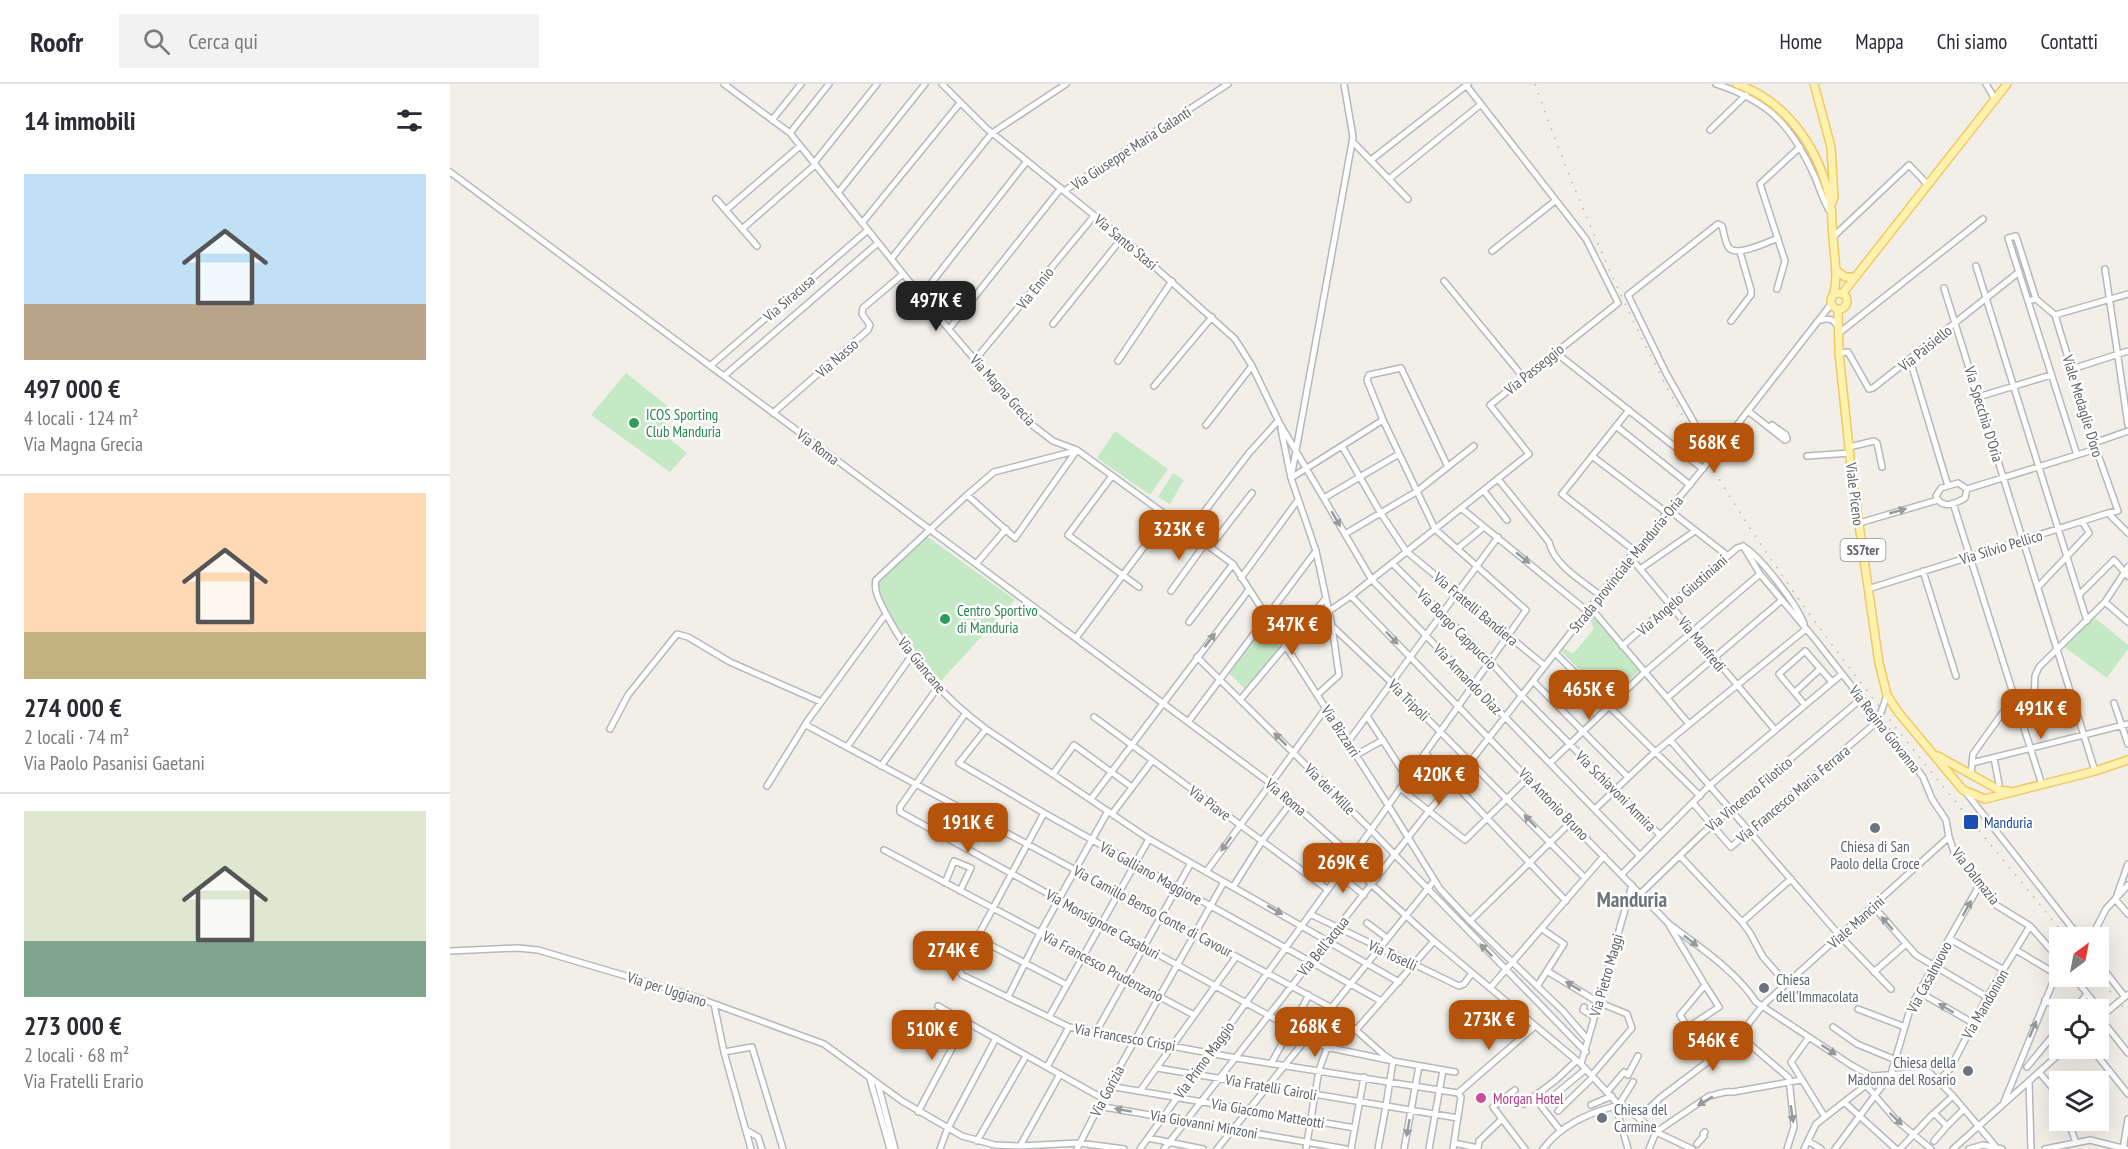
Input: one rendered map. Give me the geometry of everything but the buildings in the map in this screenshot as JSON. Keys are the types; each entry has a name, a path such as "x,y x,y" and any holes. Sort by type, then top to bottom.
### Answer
{"main road":[{"path":"1737,84 1759,94 1784,113 1796,124 1814,152 1821,168 1831,210 1839,301"},
{"path":"1814,84 1832,162 1834,197 1831,210"},
{"path":"1839,301 1855,277 2007,84"},
{"path":"1814,152 1823,152 1829,143"},
{"path":"1821,168 1828,157 1829,143"},
{"path":"1821,168 1827,168 1832,162"},
{"path":"1835,273 1845,277 1855,277"},
{"name":"Viale Piceno","path":"1839,301 1839,353 1849,450 1879,663 1887,695 1930,752"},
{"name":"SS7ter","path":"1930,752 1999,790 2014,792"},
{"name":"SS7ter","path":"1930,752 1963,790"},
{"path":"1963,790 1988,798 2095,771 2128,760"},
{"path":"1953,777 1954,771 1958,769"},
{"path":"1988,798 1994,791 1990,785"}],"street":[{"name":"Via Magna Grecia","path":"724,84 790,133 921,296 1027,421 1053,441 1077,450 1189,532"},
{"path":"772,120 801,84"},
{"path":"790,133 829,84"},
{"path":"742,229 814,164 877,84"},
{"path":"838,193 925,84"},
{"name":"Via Santo Stasi","path":"942,84 992,133 1122,238 1234,339 1252,366 1279,422 1345,534"},
{"path":"891,259 992,133 1066,84"},
{"name":"Via Giuseppe Maria Galanti","path":"949,329 1063,190 1228,84"},
{"path":"1292,478 1353,136 1344,84"},
{"path":"1716,84 1746,95 1772,113 1793,135 1818,184 1826,207 1831,210"},
{"path":"1986,84 1995,99"},
{"path":"1371,160 1467,85"},
{"name":"Via Passeggio","path":"1329,611 1372,580 1529,454 1490,405 1618,303 1586,239 1480,105 1467,85"},
{"path":"1710,130 1746,95"},
{"path":"862,223 960,103"},
{"path":"1389,179 1480,105"},
{"path":"1352,141 1408,199"},
{"path":"726,210 800,146"},
{"path":"1777,289 1785,261 1760,184 1800,147"},
{"path":"921,296 1027,161"},
{"path":"1833,237 1909,165 1928,185"},
{"name":"Via Roma","path":"450,172 1270,783 1352,855 1353,862 1372,885 1434,941 1581,1065 1618,1105"},
{"path":"716,199 757,246"},
{"path":"1492,251 1555,201"},
{"name":"Via Ennio","path":"975,360 1094,216"},
{"path":"1819,321 1828,318 1833,320 1839,330 1983,219"},
{"path":"1713,456 1666,373 1628,295 1718,224 1722,226 1728,248 1732,251 1740,252 1778,238"},
{"name":"Via Siracusa","path":"710,366 867,230"},
{"name":"Viale Medaglie D'oro","path":"2036,299 2016,236 2008,238 2077,455"},
{"path":"1053,324 1122,238"},
{"path":"724,376 878,243"},
{"path":"1731,321 1751,295 1740,252"},
{"path":"1976,266 2087,621"},
{"path":"2105,269 2128,426"},
{"name":"Via Paisiello","path":"1839,353 1848,352 1869,388 1876,386 2019,272"},
{"name":"Via Nasso","path":"773,413 868,330 870,325 862,314 863,308 903,274"},
{"path":"1118,361 1172,281"},
{"path":"1444,281 1523,377"},
{"name":"Via Specchia D'Oria","path":"1944,288 2095,771"},
{"path":"2028,301 2036,299 2055,315 2128,294"},
{"name":"Strada provinciale Manduria-Oria","path":"1452,783 1819,321 1839,301"},
{"name":"Viale Medaglie D'oro","path":"2055,315 2095,446 2118,511 2108,513"},
{"path":"1154,386 1212,317"},
{"path":"2072,369 2128,351"},
{"path":"1555,352 1703,469"},
{"path":"1910,360 1947,486"},
{"path":"1206,425 1252,366"},
{"path":"1447,465 1401,368 1368,375 1367,380 1383,420 1435,529 1477,566"},
{"path":"1978,397 2051,375"},
{"path":"1629,410 1562,494 1635,551"},
{"path":"1748,411 1770,427"},
{"path":"1292,478 1383,420"},
{"path":"1189,532 1249,453 1279,422"},
{"name":"Via Santo Stasi","path":"1279,422 1292,478 1316,551 1332,626 1339,675 1317,695"},
{"path":"1616,426 1690,485"},
{"path":"1967,489 2077,455 2128,431"},
{"path":"1808,456 1849,450 1874,441 1882,467"},
{"name":"Via Fratelli Bandiera","path":"1342,446 1406,552 1545,666"},
{"path":"1345,534 1416,492 1447,465 1474,446"},
{"path":"967,495 1015,538 1077,450"},
{"path":"928,530 994,472 1077,450"},
{"path":"1324,498 1398,454"},
{"path":"1592,456 1728,556"},
{"path":"1112,476 1068,536 1139,587"},
{"path":"1498,479 1549,542 1558,560 1600,595"},
{"path":"1938,500 1938,491 1941,488 1958,483 1967,489"},
{"path":"1938,500 1944,505 1953,503 1965,498 1967,489"},
{"path":"1484,491 1508,520"},
{"path":"1171,591 1252,493"},
{"path":"1241,578 1299,500"},
{"path":"1859,522 1938,500"},
{"path":"1953,503 2042,785"},
{"path":"1461,508 1589,609 1689,724"},
{"path":"2108,513 2128,533"},
{"name":"Via Silvio Pellico","path":"1868,589 2108,513"},
{"path":"1076,638 1167,516"},
{"path":"2037,587 2089,533 2082,521"},
{"path":"1457,549 1484,527"},
{"path":"976,564 1006,529"},
{"name":"Via Giancane","path":"928,530 876,580 874,586 897,635 938,687 965,714 1149,839 1399,982"},
{"path":"1640,569 1695,531"},
{"name":"Via Bizzarri","path":"1189,532 1233,564 1248,591 1409,837 1434,880 1470,921 1538,985 1588,1040"},
{"name":"Via Armando Diaz","path":"1345,534 1372,580 1640,856"},
{"path":"1348,742 1498,537"},
{"path":"1743,546 1760,574 1806,628"},
{"path":"1743,546 1764,566 1800,613 1806,628"},
{"name":"Via Angelo Giustiniani","path":"1622,646 1737,548 1743,546"},
{"path":"1188,722 1316,551"},
{"name":"Via Manfredi","path":"1630,557 1774,730"},
{"path":"2034,700 2036,671 2105,602 2127,572 2114,561 2079,595"},
{"name":"Via Borgo Cappuccio","path":"1392,563 1521,695"},
{"path":"1189,622 1233,564"},
{"name":"Via Primo Maggio","path":"1140,1149 1371,830 1526,610 1477,566"},
{"path":"1923,571 1956,676"},
{"path":"1550,763 1644,672 1760,574"},
{"path":"1091,799 1248,591"},
{"name":"Via Antonio Bruno","path":"1351,596 1669,924 1720,964 1748,990 1756,1002 1871,1076"},
{"path":"1240,700 1326,597"},
{"path":"1667,698 1782,600"},
{"path":"2105,602 2128,622"},
{"path":"767,786 821,702 887,615"},
{"name":"Via Tripoli","path":"1332,626 1508,798 1585,878"},
{"path":"1595,809 1655,752 1806,628"},
{"name":"Via Regina Giovanna","path":"1806,628 1928,784 1932,798 1946,820 1949,837"},
{"path":"610,729 628,695 677,634 688,637 730,662 821,702"},
{"path":"1805,705 1779,674 1804,651 1832,682"},
{"path":"1555,653 1700,796"},
{"path":"847,747 912,655"},
{"name":"Via dei Mille","path":"1197,657 1371,830 1426,890 1586,1052"},
{"path":"1794,692 1820,669"},
{"path":"1622,874 1710,785 1842,674"},
{"path":"1533,681 1628,777"},
{"path":"880,766 938,687"},
{"path":"2016,700 2034,700 2071,693"},
{"name":"Via Schiavoni Armira","path":"1521,695 1660,835"},
{"path":"1878,721 1887,695"},
{"name":"Via Vincenzo Filotico","path":"1641,893 1712,825 1862,699"},
{"path":"1971,776 1973,754 2016,700"},
{"path":"2114,703 2125,725 2128,744"},
{"path":"1206,872 1326,708"},
{"path":"917,784 965,714"},
{"path":"1367,716 1407,778"},
{"name":"Via Piave","path":"1094,717 1327,889"},
{"name":"Via Francesco Maria Ferrara","path":"1693,803 1731,847 1878,721"},
{"name":"Via Camillo Benso Conte di Cavour","path":"806,725 1330,1007 1384,1056 1393,1061 1455,1072"},
{"path":"1972,764 2125,725"},
{"name":"Via Galliano Maggiore","path":"986,729 959,763 1381,1001"},
{"path":"1356,755 1383,740"},
{"path":"1671,741 1840,936 1891,989"},
{"path":"1053,774 1074,745 1132,788"},
{"path":"1425,753 1566,901"},
{"path":"1994,758 1999,784"},
{"path":"1008,997 1058,899 1092,840 1110,812 1152,761"},
{"path":"1400,788 1465,840 1528,778"},
{"name":"Via Bell'acqua","path":"1164,1149 1452,783"},
{"name":"Via Monsignore Casaburi","path":"917,784 900,807 900,812 1326,1047 1393,1061"},
{"path":"1963,790 2071,927"},
{"path":"1978,808 1981,801 1988,798"},
{"path":"1233,886 1292,801"},
{"path":"1044,813 977,938 1067,985"},
{"path":"1470,921 1571,822"},
{"name":"Via Dalmazia","path":"1949,837 1954,852 1996,905 2030,926 2049,948"},
{"name":"Viale Mancini","path":"1639,1118 1660,1098 1740,1036 1762,1005 1949,837"},
{"path":"1048,1017 1149,839"},
{"name":"Via Francesco Prudenzano","path":"884,850 1194,1016"},
{"path":"1352,855 1377,878"},
{"path":"1490,988 1604,856"},
{"path":"1680,856 1742,922 1763,957 1778,974"},
{"path":"945,883 954,861 971,868 960,891"},
{"path":"1096,1032 1191,863"},
{"path":"2115,899 2128,864"},
{"path":"1338,874 1364,896"},
{"path":"1742,922 1791,879"},
{"path":"1217,1149 1434,880"},
{"name":"Via Gorizia","path":"1078,1146 1102,1098 1224,882"},
{"name":"Via Casalnuovo","path":"1836,1149 1891,1074 1911,1006 1980,884"},
{"name":"Via Pietro Maggi","path":"1581,1065 1632,885"},
{"path":"2097,927 2106,909 2128,885"},
{"path":"2115,899 2128,914"},
{"path":"1873,906 1916,955 1988,997"},
{"name":"Via Toselli","path":"1310,914 1459,986 1464,984 1472,973"},
{"path":"1367,923 1386,938"},
{"path":"1669,924 1719,1007 1687,1028"},
{"name":"Via Mandonion","path":"1938,1082 1950,1069 1973,1023 2030,926"},
{"path":"1538,985 1564,944 1542,929"},
{"name":"Via Francesco Crispi","path":"977,938 960,964 962,975 1069,1028 1236,1058 1416,1086"},
{"path":"1950,939 2004,970"},
{"path":"1356,1030 1434,941"},
{"path":"1874,972 1906,944"},
{"name":"Via per Uggiano","path":"450,951 518,948 538,950 714,1004 824,1044 877,1083"},
{"path":"2016,950 2049,970"},
{"path":"1140,1091 1236,957"},
{"path":"1547,971 1598,1002 1627,1014 1632,1028 1593,1076 1558,1111"},
{"path":"2109,975 2127,996 2109,1011"},
{"path":"1705,985 1680,1015 1708,1062"},
{"path":"2003,1103 2050,987"},
{"path":"2082,987 2090,999"},
{"path":"1919,992 1973,1023"},
{"path":"2083,999 2087,994"},
{"path":"1272,1062 1309,995"},
{"path":"2045,1000 2049,1003"},
{"path":"714,1004 724,1052 751,1149"},
{"path":"938,1006 1102,1098"},
{"path":"1584,1007 1583,1010 1594,1017"},
{"path":"1858,1009 1905,1027"},
{"path":"1307,1146 1319,1070 1339,1015"},
{"path":"918,1112 966,1022"},
{"path":"1458,1093 1535,1026"},
{"path":"1833,1027 1857,1044 1896,1060"},
{"path":"1047,1067 1069,1028"},
{"path":"2109,1028 2128,1053"},
{"path":"1740,1036 1789,1078 1794,1127 1787,1149"},
{"path":"1809,1037 1791,1062 1825,1117"},
{"path":"940,1149 947,1130 996,1038"},
{"path":"2027,1067 2049,1041"},
{"path":"724,1052 752,1047 782,1146"},
{"path":"977,1141 1026,1056"},
{"path":"1591,1106 1610,1094 1624,1072 1628,1075 1638,1056"},
{"path":"2020,1059 2049,1086"},
{"path":"1953,1149 2054,1059"},
{"path":"2100,1059 2128,1094"},
{"path":"1378,1149 1393,1061"},
{"path":"1524,1104 1556,1079 1581,1065"},
{"path":"1560,1130 1542,1106 1581,1065"},
{"path":"1404,1149 1419,1066"},
{"name":"Via Fratelli Cairoli","path":"1156,1068 1458,1118"},
{"path":"1430,1149 1443,1070"},
{"path":"1804,1149 1816,1125 1866,1085 1871,1076 1929,1072 1953,1096 1997,1148"},
{"path":"1020,1146 1060,1074"},
{"path":"1351,1149 1364,1077"},
{"path":"870,1078 890,1149"},
{"path":"1650,1149 1656,1132 1709,1096 1719,1095 1725,1091 1733,1092 1801,1080"},
{"path":"2030,1081 2031,1149"},
{"path":"1543,1149 1560,1130 1587,1115 1618,1105 1634,1082"},
{"path":"877,1083 947,1130 994,1147 1078,1146 1121,1149"},
{"path":"877,1083 895,1149"},
{"path":"1866,1085 1895,1119 1931,1149"},
{"name":"Via Giacomo Matteotti","path":"1109,1086 1355,1128"},
{"path":"1416,1086 1458,1093"},
{"path":"1515,1090 1493,1107 1525,1149"},
{"path":"1458,1093 1461,1097 1454,1146 1478,1148 1479,1141 1502,1119"},
{"path":"1844,1102 1898,1149 1953,1096"},
{"path":"1618,1105 1656,1132 1695,1146 1705,1132"},
{"path":"1618,1105 1628,1149"},
{"name":"Via Giovanni Minzoni","path":"1098,1106 1233,1129 1307,1146 1346,1149"},
{"path":"1934,1141 1964,1109"},
{"path":"1935,1114 1947,1126"},
{"path":"2045,1149 2068,1147 2090,1140 2101,1146 2124,1148 2128,1119"},
{"path":"746,1130 758,1137 762,1149"},
{"path":"2072,1131 2076,1143"},
{"path":"1148,1138 1203,1149"},
{"path":"1808,1141 1821,1149"},
{"path":"1515,1149 1520,1143"},
{"path":"1969,1149 1983,1145 2002,1149"}],"green space":[{"name":"ICOS Sporting Club Manduria","path":"626,373 675,412 660,431 687,453 670,472 591,415"},
{"path":"1115,431 1168,469 1150,495 1097,458"},
{"path":"1173,473 1184,480 1170,504 1158,497"},
{"name":"Centro Sportivo di Manduria","path":"925,535 1015,600 939,683 903,637 879,591 879,582 883,575"},
{"path":"1593,613 1639,671 1609,700 1561,651 1564,648 1573,654 1593,630 1587,616"},
{"path":"2095,618 2128,645 2128,649 2107,678 2063,646"},
{"path":"1264,625 1280,647 1245,689 1229,673"}],"railway":[{"path":"1535,84 1581,203 1632,319 1661,376 1723,486 1831,643 1947,791 2058,927"},
{"path":"2107,987 2128,1013"}],"place":[{"name":"ICOS Sporting Club Manduria","path":"634,423"},
{"name":"Centro Sportivo di Manduria","path":"945,619"},
{"name":"Manduria","path":"1971,822"},
{"name":"Chiesa di San Paolo della Croce","path":"1875,828"},
{"name":"Chiesa dell'Immacolata","path":"1764,988"},
{"name":"Chiesa della Madonna del Rosario","path":"1968,1071"},
{"name":"Morgan Hotel","path":"1481,1098"},
{"name":"Chiesa del Carmine","path":"1602,1118"}],"district":[{"name":"Manduria","path":"1632,899"}]}
